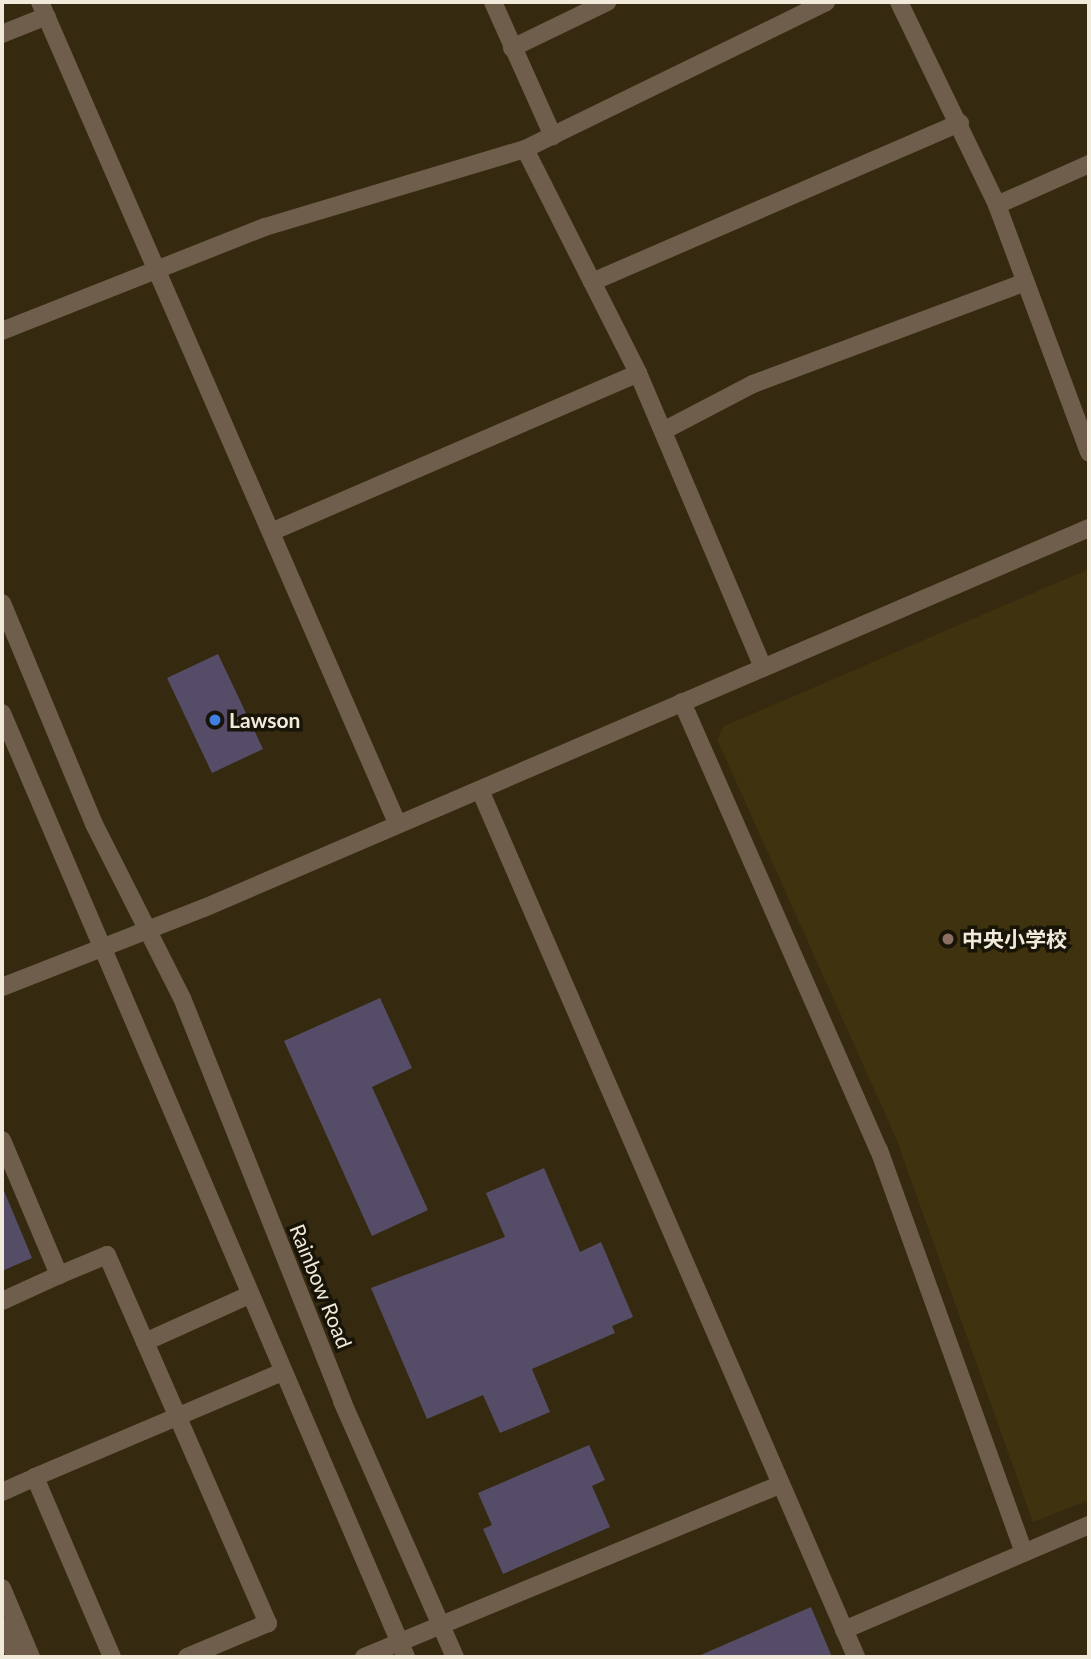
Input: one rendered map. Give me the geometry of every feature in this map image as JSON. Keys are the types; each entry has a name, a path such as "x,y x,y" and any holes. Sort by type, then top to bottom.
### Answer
{"street":[{"path":"493,2 554,136"},
{"path":"512,48 607,2"},
{"path":"2,331 265,227 525,149 826,2"},
{"path":"899,2 998,205 1089,452"},
{"path":"2,34 43,9 398,825"},
{"path":"593,282 960,123"},
{"path":"525,149 638,373 762,665"},
{"path":"998,205 1089,164"},
{"path":"663,431 752,384 1026,282"},
{"path":"271,532 638,373"},
{"path":"2,987 150,930 480,790 762,665 1089,528"},
{"name":"Rainbow Road","path":"2,603 94,824 150,930 342,1401 455,1657"},
{"path":"682,702 879,1150 1024,1553"},
{"path":"2,713 101,950 403,1650"},
{"path":"480,790 856,1657"},
{"path":"2,1140 59,1275"},
{"path":"2,1301 107,1255 268,1623 187,1657"},
{"path":"145,1342 249,1295"},
{"path":"2,1492 282,1371"},
{"path":"35,1477 112,1657"},
{"path":"364,1657 403,1650 441,1625 781,1484"},
{"path":"844,1630 1089,1525"},
{"path":"2,1588 31,1657"},
{"path":"2,1626 16,1657"}],"shaded area":[{"name":"中央小学校","path":"1089,569 1089,1500 1033,1522 896,1138 717,739 724,726"}],"building":[{"path":"218,654 263,749 212,773 167,678"},
{"path":"380,998 412,1068 372,1087 428,1210 372,1236 284,1041"},
{"path":"544,1168 580,1252 601,1242 633,1317 612,1326 615,1333 532,1369 550,1412 500,1433 483,1395 427,1419 371,1288 505,1237 486,1193"},
{"path":"2,1186 32,1258 2,1271"},
{"path":"589,1445 605,1480 592,1486 610,1527 503,1574 483,1529 492,1525 478,1493"},
{"path":"811,1607 832,1657 696,1657"}],"place":[{"name":"Lawson","path":"215,720"},
{"name":"中央小学校","path":"948,939"}]}
